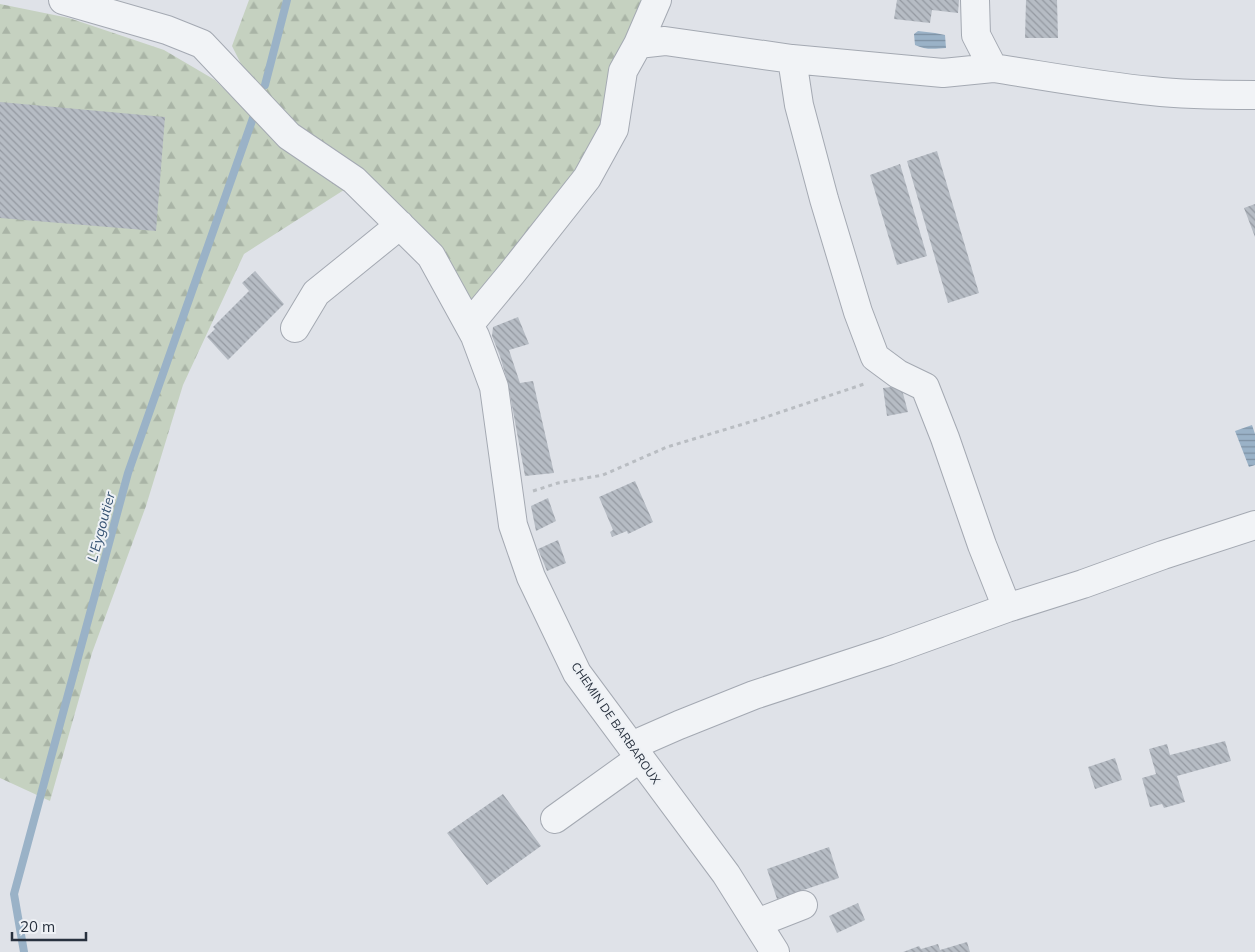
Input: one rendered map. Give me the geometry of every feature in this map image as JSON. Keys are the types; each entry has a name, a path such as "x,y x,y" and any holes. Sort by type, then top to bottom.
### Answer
{"street":[{"name":"CHEMIN DE BARBAROUX","path":"63,0 167,30 202,44 288,136 354,180 431,256 469,325 494,388 512,525 530,577 577,673 726,874 775,952"},
{"path":"469,325 587,178 614,129 623,71 638,44 657,0"},
{"path":"975,0 976,35 993,68"},
{"path":"638,44 665,41 792,59 943,72 993,68 1153,91 1211,95 1255,95"},
{"path":"792,59 799,106 824,198 858,312 875,357 898,374 925,387 945,438 982,545 1007,608"},
{"path":"295,328 316,293 400,225"},
{"path":"556,819 636,752 679,725 754,696 888,651 1007,608 1255,525"},
{"path":"757,923 803,905"}],"path":[{"path":"509,500 558,483 603,475 667,447 898,374"}],"green space":[{"path":"249,0 665,0 637,61 611,161 485,323 382,191 336,150 283,117 246,74 232,46"},
{"path":"0,4 69,18 164,50 215,80 278,142 347,188 244,254 183,385 146,506 92,653 50,801 0,778"}],"water":[{"path":"918,31 945,35 946,48 934,49 915,45 914,34"},
{"path":"1252,425 1255,434 1255,465 1249,467 1235,431"}],"building":[{"path":"897,0 959,0 958,13 932,10 930,23 894,19"},
{"path":"1026,0 1057,0 1058,38 1025,38"},
{"path":"0,102 165,117 156,231 0,218"},
{"path":"937,151 979,293 948,303 907,161"},
{"path":"900,164 927,256 897,265 870,175"},
{"path":"1255,204 1255,237 1244,208"},
{"path":"255,271 284,304 228,360 207,337 215,329 213,327 249,291 242,283"},
{"path":"518,317 529,344 509,350 520,383 533,381 554,473 525,476 508,384 492,336 493,327"},
{"path":"901,386 908,412 887,416 883,388"},
{"path":"635,481 653,522 628,534 627,531 612,537 610,532 613,530 599,497"},
{"path":"548,498 556,521 536,531 531,506"},
{"path":"558,540 566,563 547,571 538,549"},
{"path":"1225,741 1231,761 1177,776 1185,802 1164,808 1162,804 1150,807 1142,778 1156,774 1149,749 1167,744 1170,755"},
{"path":"1115,758 1122,780 1095,789 1088,767"},
{"path":"503,794 541,846 487,885 447,833"},
{"path":"829,847 839,878 777,899 767,869"},
{"path":"858,903 865,920 837,933 829,916"},
{"path":"967,942 970,952 903,952 919,946 921,949 938,944 940,950"}],"waterway":[{"name":"L'Eygoutier","path":"265,85 287,0"},
{"name":"L'Eygoutier","path":"24,952 14,894 128,473 253,118"}]}
